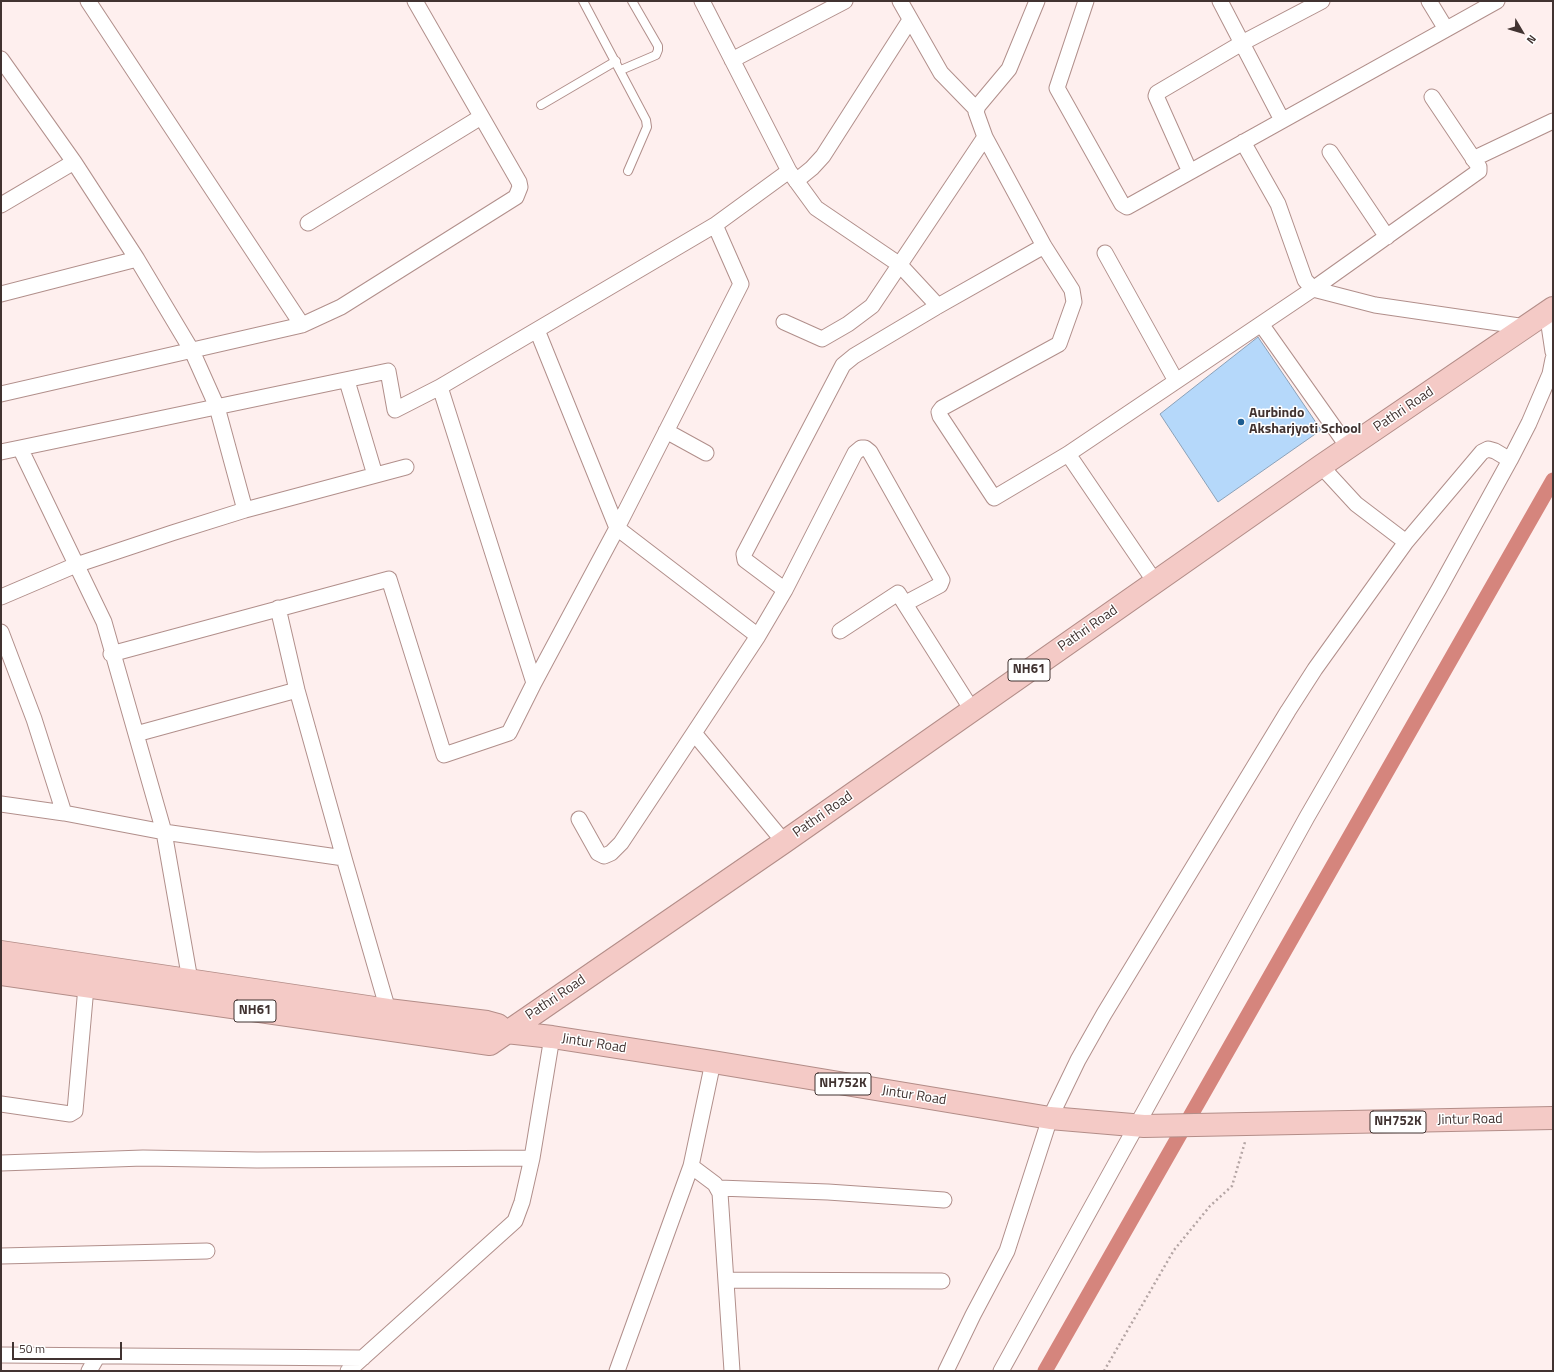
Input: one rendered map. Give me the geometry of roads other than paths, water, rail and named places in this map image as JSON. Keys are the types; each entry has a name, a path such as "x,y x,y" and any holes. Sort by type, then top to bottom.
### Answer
{"highway":[{"name":"Pathri Road","path":"506,1032 784,842 1348,447 1550,310"},
{"name":"NH61","path":"1,952 388,1010 491,1023 498,1025 506,1032 490,1044 486,1044 1,974"},
{"name":"NH752K","path":"506,1032 547,1036"},
{"name":"Jintur Road","path":"547,1036 1050,1118 1139,1126 1553,1118"}],"street":[{"path":"88,1 302,325"},
{"path":"1,394 302,325 336,310 516,197 520,187 519,182 415,1"},
{"path":"702,1 793,176 816,208 900,265 938,306"},
{"path":"732,60 844,1"},
{"path":"900,1 941,73 976,108 985,137 1044,246 1074,294 1074,302 1061,341 942,408 939,414 994,498 1068,454 1313,289 1479,171 1480,169 1432,97"},
{"path":"1086,1 1057,88 1122,204 1126,207 1497,1"},
{"path":"1220,1 1282,120"},
{"path":"1190,172 1156,95 1242,43 1322,1"},
{"path":"1428,1 1446,29"},
{"path":"976,108 1007,72 1031,5"},
{"path":"1,452 388,371 395,410 440,387 715,225 823,156 910,20"},
{"path":"1,59 74,162 137,259 192,351 217,407 245,510"},
{"path":"308,223 481,117"},
{"path":"1473,159 1553,121"},
{"path":"784,322 816,338 822,339 848,324 872,306 970,156 985,137"},
{"path":"1243,142 1278,204 1305,280 1313,289 1375,305 1526,327"},
{"path":"1330,152 1387,237"},
{"path":"1,205 74,162"},
{"path":"111,654 389,579 444,755 509,733 617,528 741,284 715,225"},
{"path":"784,590 745,560 744,554 838,371 854,356 1044,246"},
{"path":"1106,252 1176,381"},
{"path":"1,294 137,259"},
{"path":"1550,310 1553,352"},
{"path":"1261,324 1348,447"},
{"path":"537,330 617,528 758,636"},
{"path":"1001,1371 1139,1126 1307,817 1510,460 1530,423 1550,374 1553,359"},
{"path":"347,380 375,475"},
{"path":"440,387 534,683"},
{"path":"666,431 706,453"},
{"path":"20,448 104,622 111,654 164,832 190,980"},
{"path":"579,819 598,853 604,856 611,853 620,843 758,636 784,590 855,453 861,448 865,448 870,452 942,580 940,585 906,603"},
{"path":"946,1371 968,1324 1007,1251 1050,1118 1078,1060 1104,1014 1288,711 1315,669 1406,542 1482,452 1488,449 1495,451 1510,460"},
{"path":"1068,454 1155,582"},
{"path":"1321,466 1356,504 1406,542"},
{"path":"1,597 76,564 245,510 406,467"},
{"path":"840,631 897,593 906,603 972,710"},
{"path":"278,608 297,690 388,1010"},
{"path":"1,632 34,719 64,813"},
{"path":"136,734 297,690"},
{"path":"694,733 784,842"},
{"path":"1,804 64,813 164,832 344,858"},
{"path":"1,1104 70,1114 75,1111 86,987"},
{"path":"348,1371 511,1226 520,1208 532,1158 547,1036"},
{"path":"617,1371 691,1166 713,1062"},
{"path":"1,1163 143,1158 257,1160 532,1158"},
{"path":"691,1166 719,1188 828,1192 944,1200"},
{"path":"719,1188 727,1280 732,1371"},
{"path":"1,1256 207,1250"},
{"path":"727,1280 942,1282"},
{"path":"1,1355 97,1357 363,1358"},
{"path":"89,1371 97,1357"}],"lane":[{"path":"583,1 647,123 628,171"},
{"path":"620,70 656,55 658,50 658,46 632,1"},
{"path":"541,105 616,62"}],"waterway":[{"path":"1045,1371 1553,480"}],"place":[{"name":"Aurbindo Aksharjyoti School","path":"1241,422"}]}
